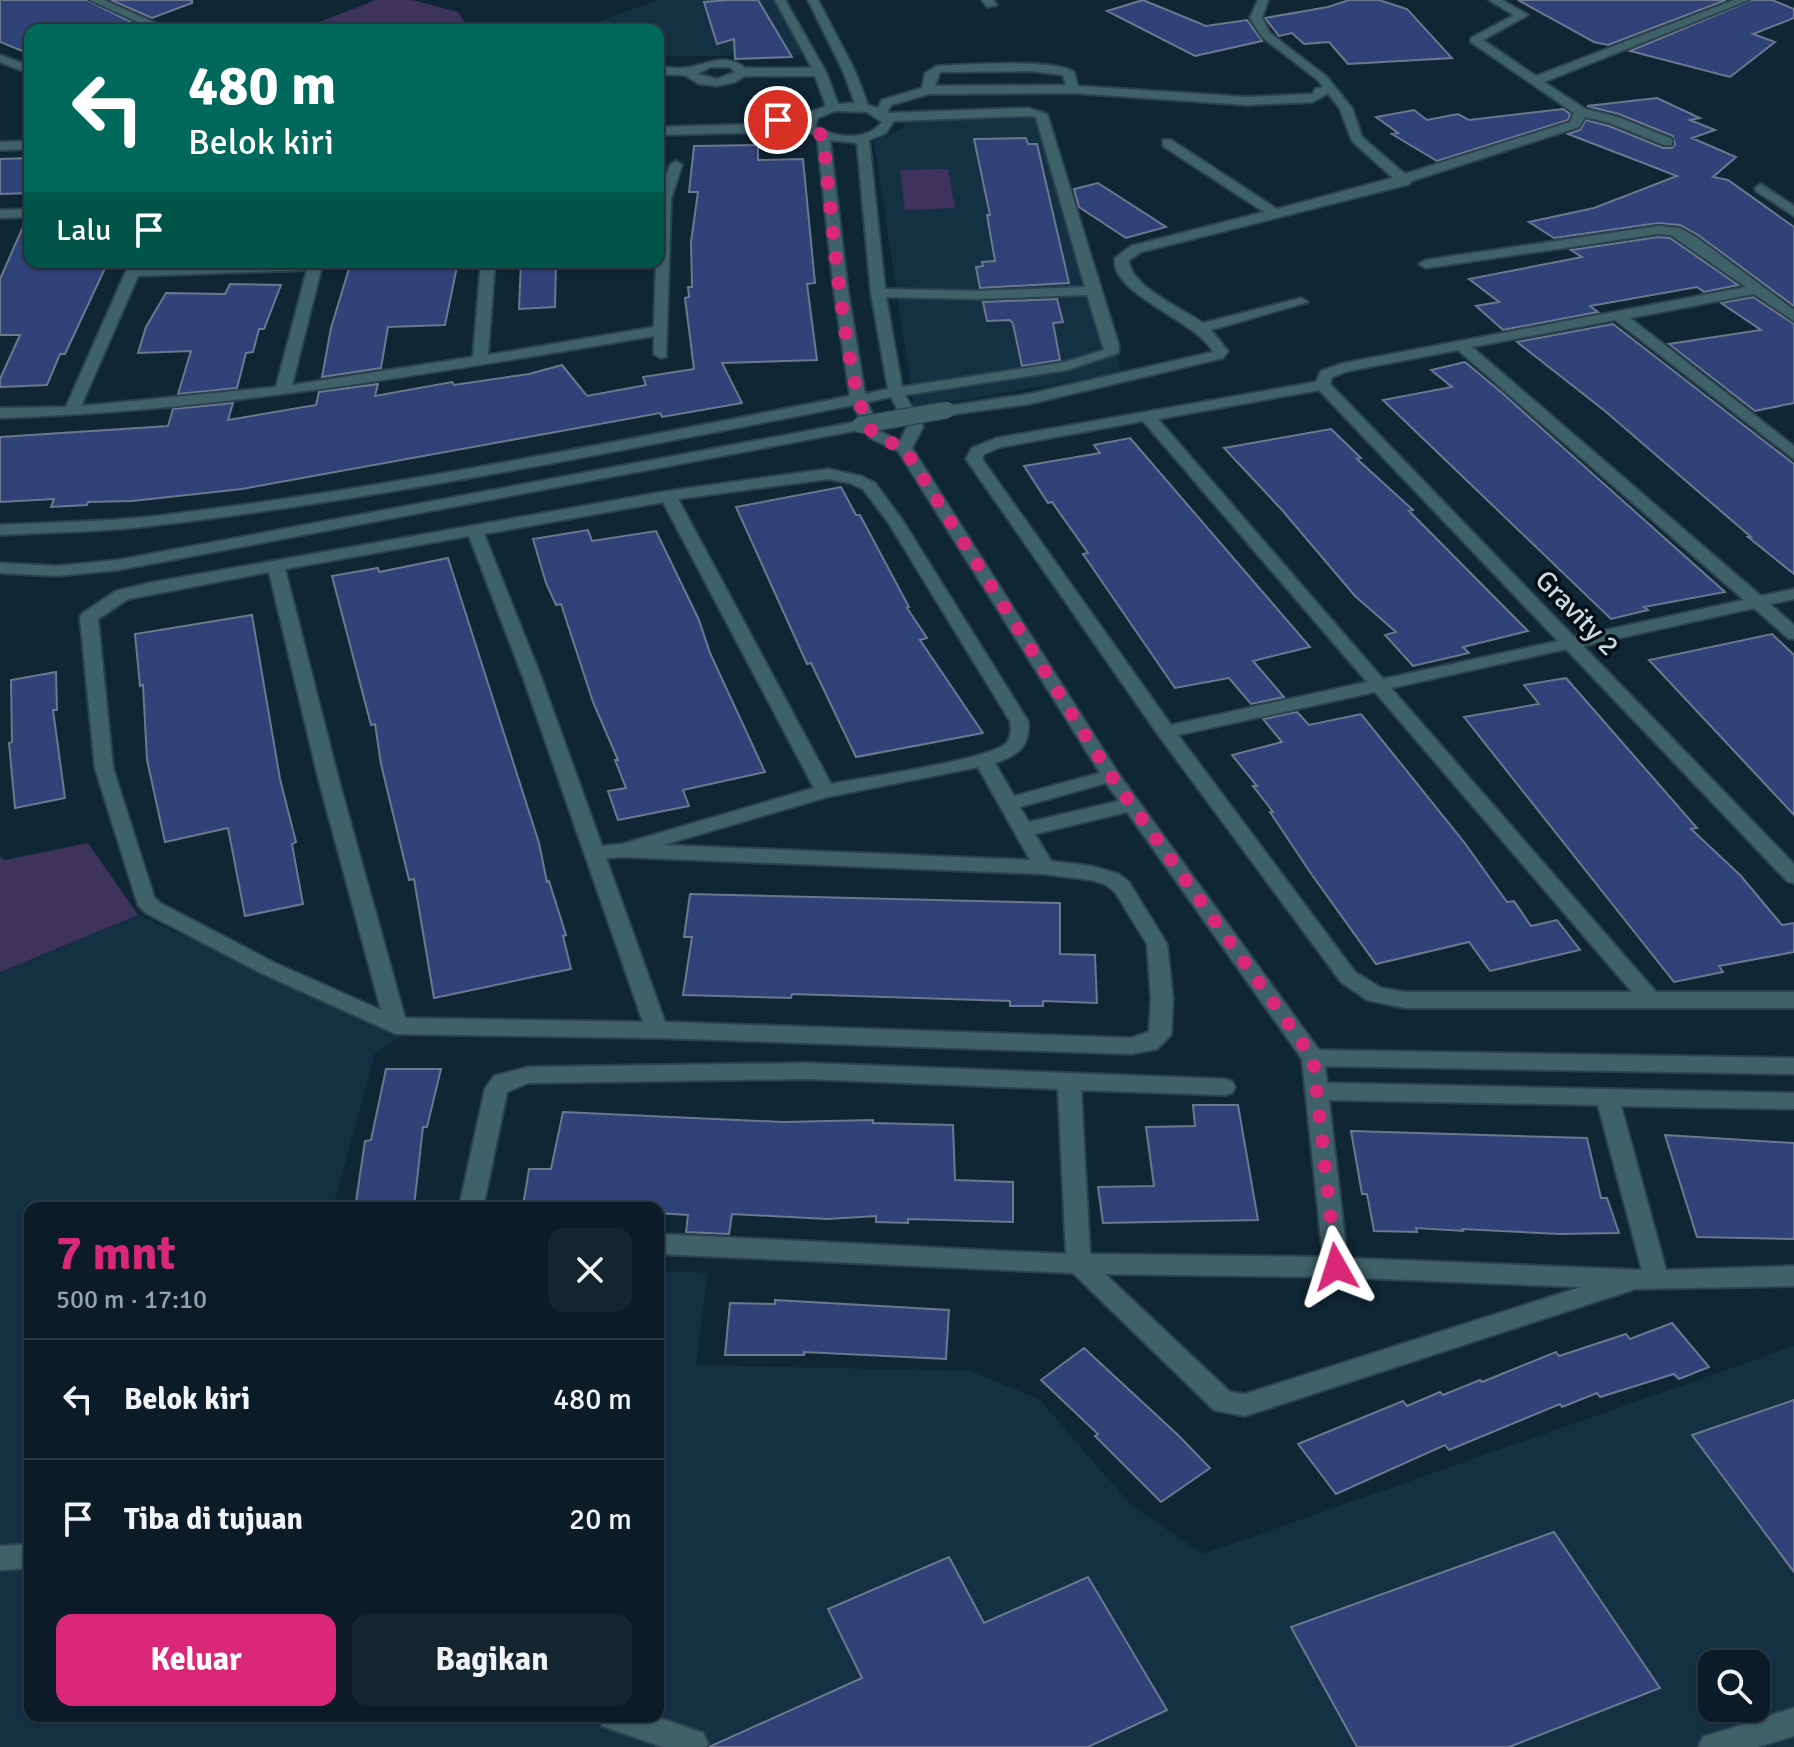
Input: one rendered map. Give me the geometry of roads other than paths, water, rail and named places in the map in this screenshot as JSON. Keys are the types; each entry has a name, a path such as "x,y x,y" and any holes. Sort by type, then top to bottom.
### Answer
{"street":[{"path":"95,0 151,24"},
{"path":"780,0 820,72 833,108"},
{"path":"813,0 849,71 863,108"},
{"path":"1263,0 1256,18 1266,35 1323,79 1346,108 1356,138 1405,181"},
{"path":"1494,0 1522,15 1475,40 1581,112 1614,120 1668,142"},
{"path":"1535,81 1744,0"},
{"path":"115,8 128,4"},
{"path":"0,58 24,68"},
{"path":"664,70 690,72 703,64 718,62 733,64 742,72"},
{"path":"928,90 931,73 937,69 1011,68 1068,72 1073,89"},
{"path":"690,72 699,80 714,82 729,81 742,72 820,72"},
{"path":"883,116 886,103 928,90 1073,89 1247,101 1313,98 1319,96 1319,92 1330,89"},
{"path":"0,530 155,521 269,505 509,466 896,392 1067,366 1111,353 1112,346 1091,291 1064,185 1041,114 883,116 863,108 833,108 817,112 809,124"},
{"path":"0,568 57,571 118,565 860,425 1029,399 1218,355 1221,351 1219,347 1201,328 1134,285 1124,275 1122,258 1136,249 1405,181 1483,158 1575,124 1581,112"},
{"path":"664,122 809,124 823,136 863,138 884,130 888,122 883,116"},
{"path":"664,131 809,124"},
{"path":"0,136 24,136"},
{"path":"823,136 841,291 858,399 875,435 904,448 1111,776 1313,1058 1336,1267"},
{"path":"863,138 878,293 896,392 915,427 904,448"},
{"path":"1167,143 1274,213"},
{"path":"0,146 24,145"},
{"path":"664,192 676,165"},
{"path":"1761,188 1794,212"},
{"path":"0,214 24,213"},
{"path":"1426,264 1658,230 1674,231 1691,240 1794,317"},
{"path":"72,410 105,341 134,268"},
{"path":"283,390 314,268"},
{"path":"480,359 488,268"},
{"path":"661,354 662,268"},
{"path":"1754,290 1333,370 1322,379 1322,385 997,443 978,451 974,459 1166,732 1348,977 1367,991 1405,1000 1794,1000"},
{"path":"878,293 978,295 1091,291"},
{"path":"1201,328 1301,302"},
{"path":"1620,317 1794,454"},
{"path":"0,413 135,408 283,390 662,330"},
{"path":"1461,345 1794,634"},
{"name":"Gravity 2","path":"1322,385 1794,876"},
{"path":"1147,416 1652,1002"},
{"path":"595,853 623,850 1044,867 1112,879 1122,887 1157,944 1162,999 1160,1035 1149,1043 1131,1046 657,1030 396,1026 268,968 153,908 139,889 104,768 89,617 122,595 668,496 828,474 855,479 869,486 895,521 1019,721 1022,734 1018,740 1007,752 984,760 825,791 623,850"},
{"path":"668,496 825,791"},
{"path":"474,529 532,677 657,1030"},
{"path":"276,567 329,781 396,1026"},
{"path":"1166,732 1794,594"},
{"path":"984,760 1044,867"},
{"path":"1009,804 1111,776"},
{"path":"1023,830 1131,805"},
{"path":"1313,1058 1794,1066"},
{"path":"472,1202 496,1089 513,1077 806,1071 1224,1087"},
{"path":"1069,1079 1079,1264 1212,1394 1235,1406 1648,1279"},
{"path":"1317,1091 1794,1101"},
{"path":"1607,1097 1648,1279"},
{"path":"664,1244 1079,1264 1336,1267 1648,1279 1794,1276"},
{"path":"0,1558 24,1556"},
{"path":"630,1722 693,1743"},
{"path":"1713,1747 1794,1722"}]}
